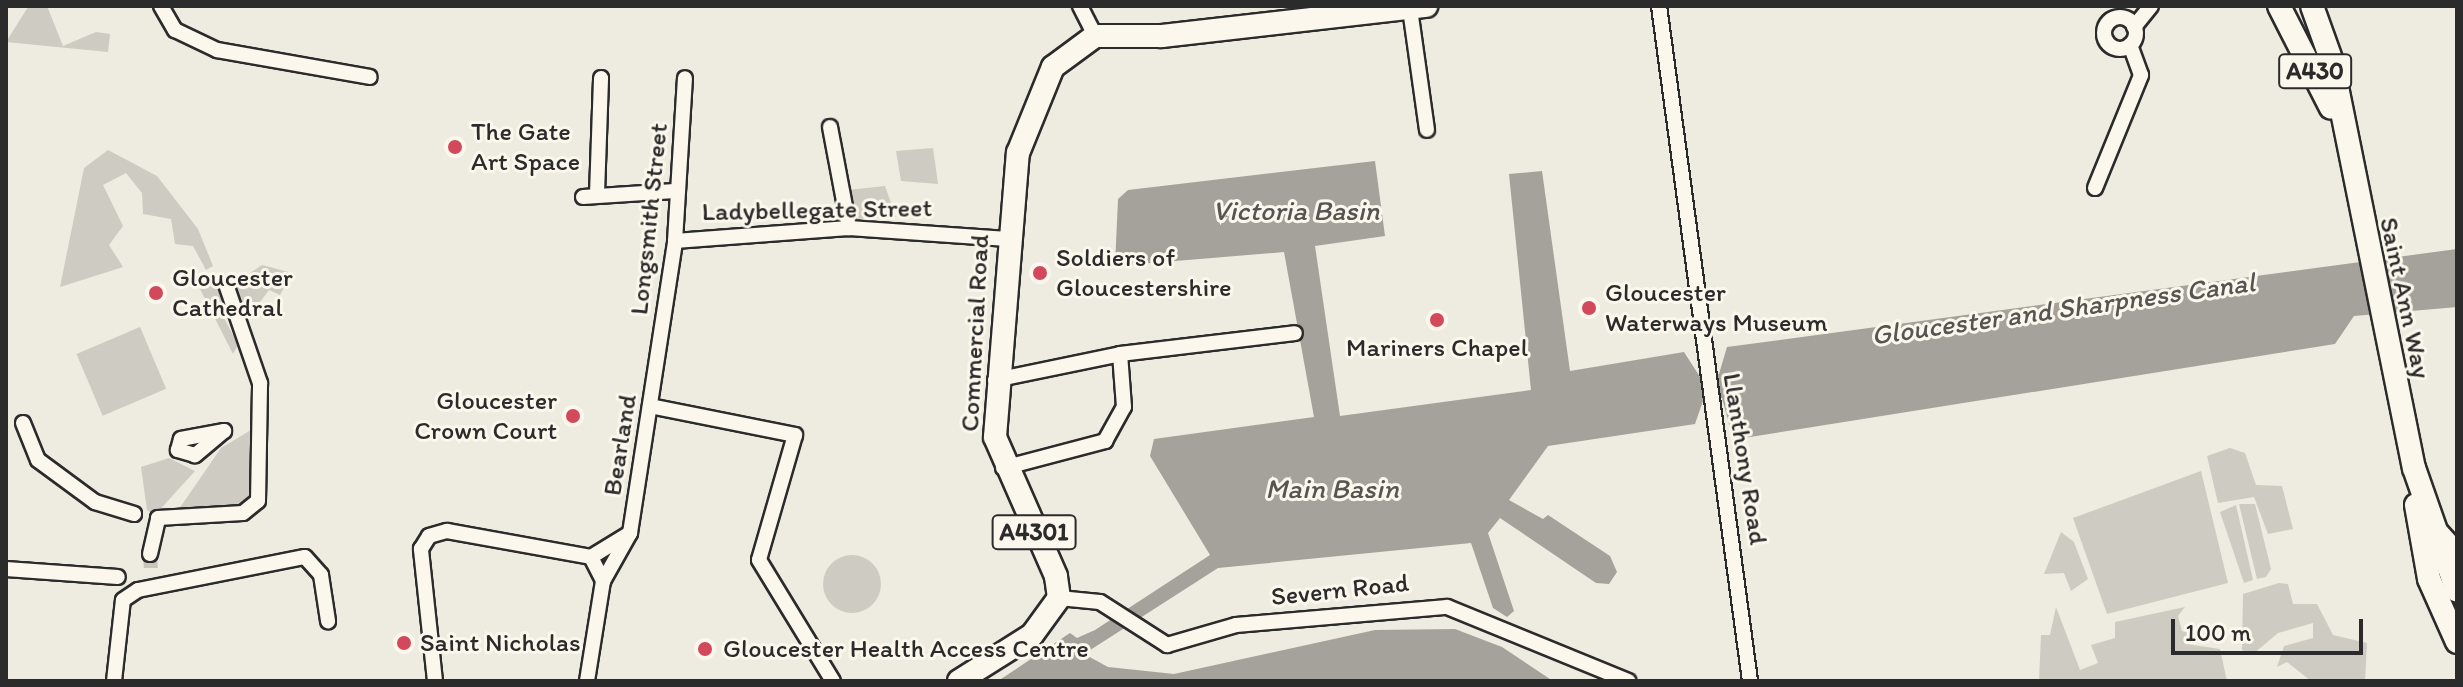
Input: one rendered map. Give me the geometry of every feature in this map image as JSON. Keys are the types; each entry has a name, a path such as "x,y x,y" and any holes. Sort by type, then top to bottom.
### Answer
{"main road":[{"name":"Saint Ann Way","path":"2279,6 2344,139"},
{"path":"2296,6 2335,116"},
{"name":"Saint Ann Way","path":"2312,6 2344,139 2388,358 2414,468 2448,586"},
{"path":"1095,36 1162,36 1418,8"},
{"name":"Commercial Road","path":"1059,598 1056,576 1003,468 995,380 1018,153 1053,67 1095,36"},
{"name":"Saint Ann Way","path":"2414,468 2448,586 2457,642"},
{"path":"959,681 1032,635 1059,598"}],"street":[{"path":"161,6 175,30 217,50 370,77"},
{"path":"1080,6 1095,36"},
{"name":"Llanthony Road","path":"1659,6 1750,681"},
{"path":"2127,6 2105,37 2116,48 2130,45"},
{"path":"2095,188 2141,75 2130,45 2134,27 2151,6"},
{"path":"1418,8 1427,130"},
{"path":"2116,18 2134,27"},
{"path":"601,78 590,195 675,191"},
{"name":"Longsmith Street","path":"657,364 675,241 675,191 685,78"},
{"path":"830,127 849,228"},
{"name":"Ladybellegate Street","path":"675,241 849,228 1008,239"},
{"path":"23,423 38,460 95,502 145,515 243,513 258,501 260,383 227,287"},
{"path":"995,380 1120,354 1295,333"},
{"path":"1003,468 1105,441 1124,407 1120,354"},
{"name":"Bearland","path":"630,533 657,364"},
{"path":"650,406 795,435 762,572 833,681"},
{"path":"145,515 150,554"},
{"path":"2430,519 2457,549"},
{"path":"435,681 421,556 429,536 458,532 591,557 630,533"},
{"path":"587,681 603,581 630,533"},
{"path":"114,681 123,600 151,581 305,557 321,575 328,621"},
{"path":"591,557 603,581"},
{"path":"6,569 118,577"},
{"name":"Severn Road","path":"1059,598 1110,610 1136,630 1167,645 1236,625 1421,604 1471,615 1628,681"}],"shaded area":[{"path":"47,6 63,46 96,32 110,34 108,52 6,42 28,7"},
{"path":"933,148 938,184 901,181 896,151"},
{"path":"108,150 157,176 198,229 213,266 206,270 193,246 175,244 171,219 143,214 142,193 126,173 103,185 123,226 109,245 123,267 60,287 84,168"},
{"path":"885,186 896,217 855,219 848,190"},
{"path":"262,265 292,273 280,295 269,290 260,302 239,303 234,284"},
{"path":"219,279 222,314 238,345 233,354 200,289"},
{"path":"140,327 166,389 103,416 76,354"},
{"path":"256,427 253,497 246,506 179,509 221,448"},
{"path":"2230,448 2245,453 2256,485 2282,486 2293,529 2268,534 2254,497 2218,503 2207,456"},
{"path":"169,458 195,471 155,515 147,510 141,467"},
{"path":"2201,471 2228,583 2107,614 2073,518"},
{"path":"2239,504 2255,504 2271,569 2266,577 2257,579"},
{"path":"2236,505 2253,580 2244,583 2220,512"},
{"path":"2061,532 2074,542 2088,579 2071,591 2064,573 2044,574"},
{"path":"852,555 863,557 872,564 879,573 879,595 872,604 863,611 852,613 841,611 832,604 825,595 823,584 825,573 832,564 841,557"},
{"path":"2279,583 2288,584 2293,604 2317,604 2333,635 2367,643 2365,681 2311,681 2287,662 2277,667 2284,646 2313,638 2313,623 2278,633 2252,655 2242,650 2243,594"},
{"path":"2056,607 2080,670 2098,663 2091,645 2115,638 2115,622 2185,607 2178,616 2182,631 2195,635 2184,638 2186,644 2220,649 2227,681 2039,681 2041,635 2050,635"}],"water":[{"path":"1375,161 1385,236 1315,246 1340,416 1531,390 1509,174 1542,171 1570,371 1684,352 1700,377 1719,374 1727,347 2457,249 2457,307 2354,316 2335,344 1744,438 1730,428 1722,398 1704,398 1695,424 1548,446 1509,500 1543,519 1548,515 1610,556 1617,572 1609,584 1596,583 1500,518 1488,533 1514,611 1507,617 1493,608 1471,543 1218,568 1084,654 1108,667 1174,674 1375,630 1455,629 1502,647 1553,681 998,681 1070,633 1077,638 1095,630 1210,555 1150,456 1154,439 1314,417 1284,252 1115,266 1118,199 1128,190"}],"tunnel":[{"path":"150,554 151,574"}],"place":[{"name":"The Gate Art Space","path":"455,147"},
{"name":"Soldiers of Gloucestershire","path":"1040,273"},
{"name":"Gloucester Cathedral","path":"156,293"},
{"name":"Gloucester Waterways Museum","path":"1589,308"},
{"name":"Mariners Chapel","path":"1437,320"},
{"name":"Gloucester Crown Court","path":"573,416"},
{"name":"Saint Nicholas","path":"404,643"},
{"name":"Gloucester Health Access Centre","path":"705,649"}],"water label":[{"name":"Victoria Basin","path":"1296,210"},
{"name":"Gloucester and Sharpness Canal","path":"2063,308"},
{"name":"Main Basin","path":"1332,488"}]}
